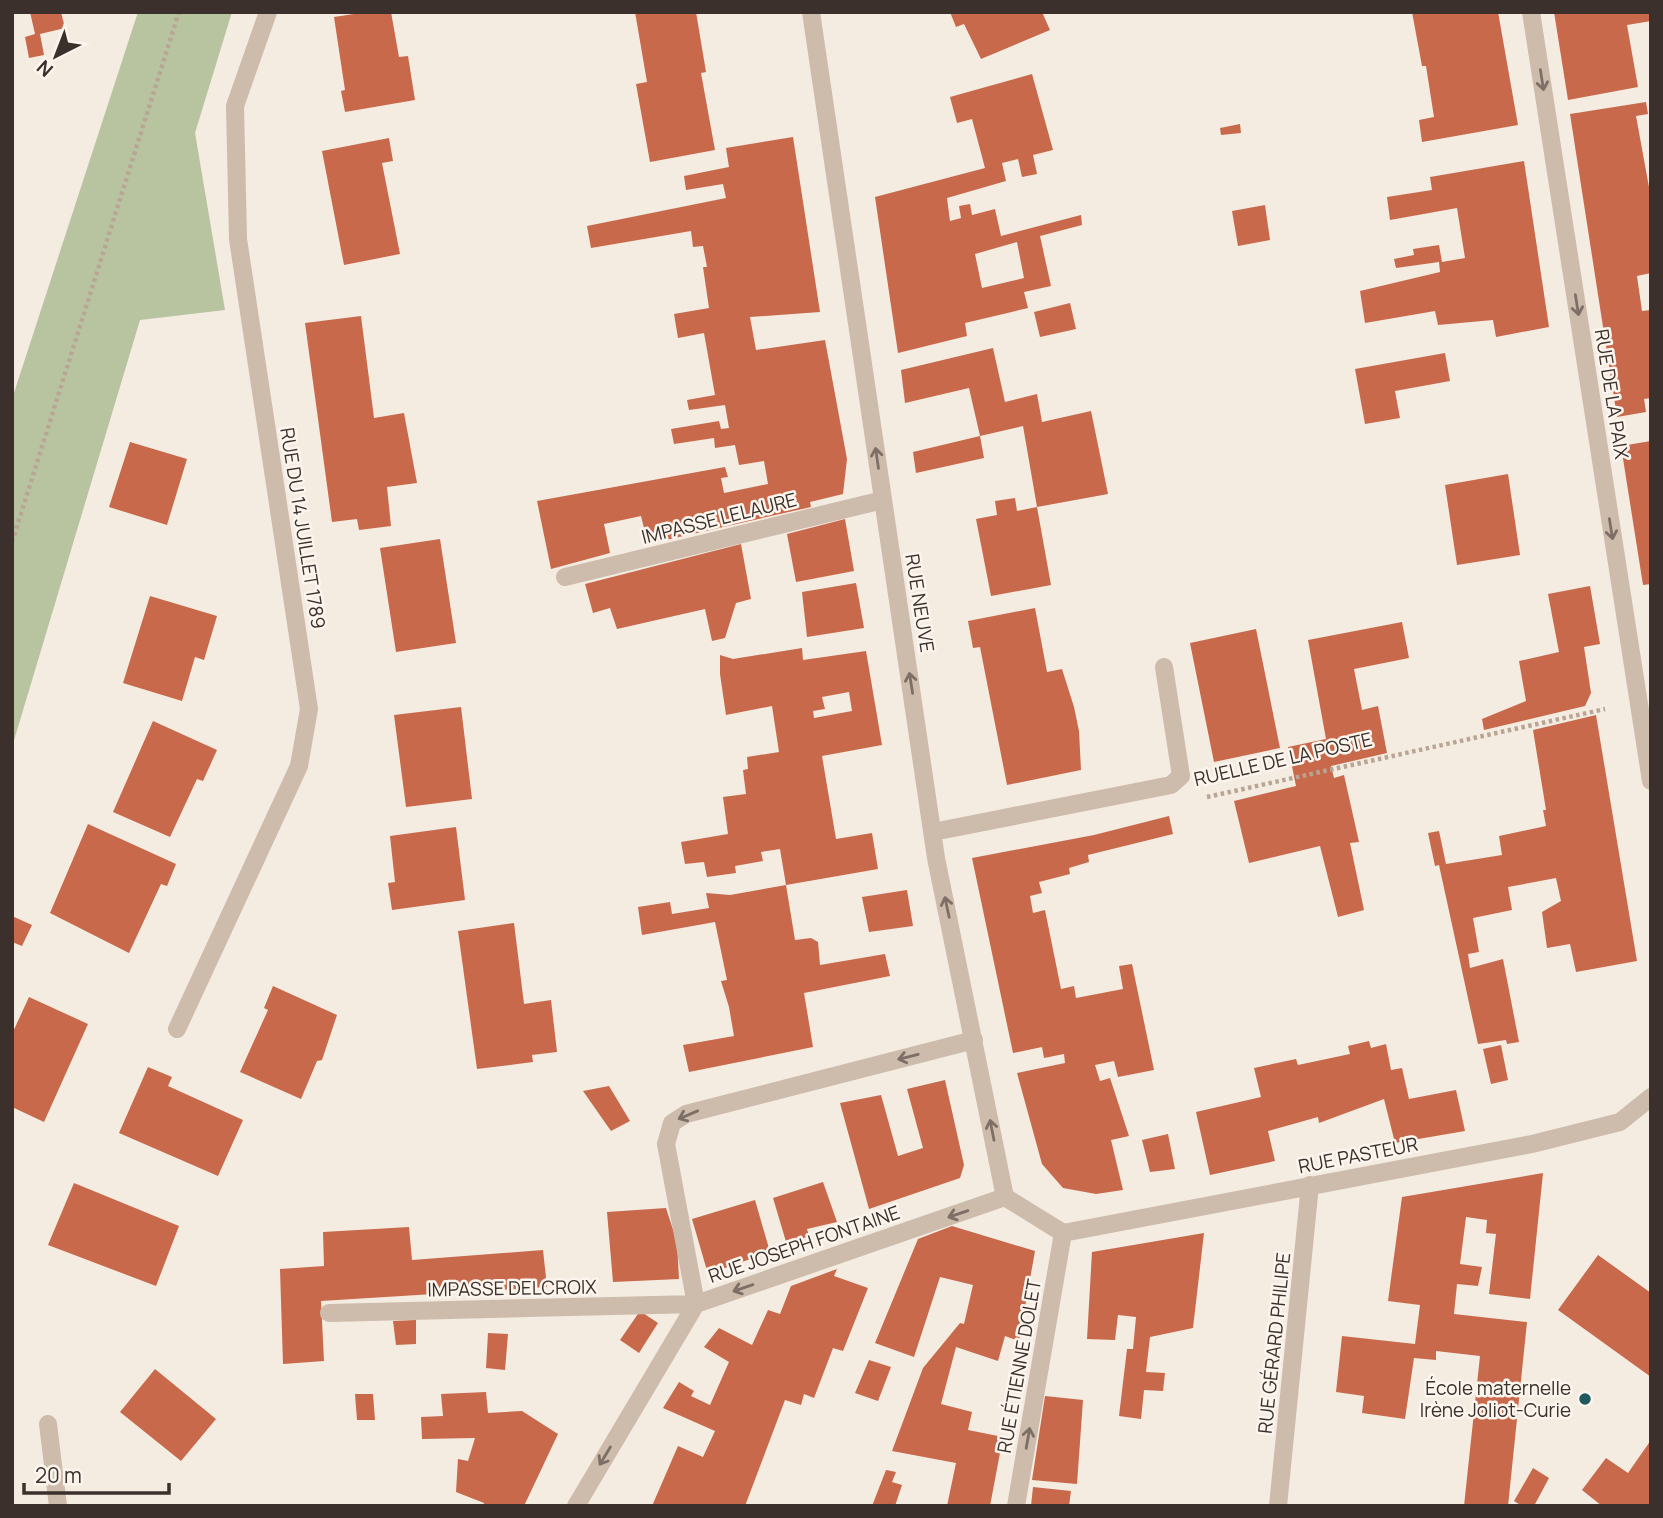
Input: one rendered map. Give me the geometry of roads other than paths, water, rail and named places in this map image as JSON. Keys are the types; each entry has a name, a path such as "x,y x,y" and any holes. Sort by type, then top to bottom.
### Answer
{"street":[{"name":"RUE DU 14 JUILLET 1789","path":"177,1028 299,766 309,709 238,239 235,106 268,12"},
{"name":"RUE NEUVE","path":"811,12 936,858 1006,1197"},
{"name":"RUE DE LA PAIX","path":"1531,12 1643,681 1638,702 1651,781"},
{"name":"IMPASSE LELAURE","path":"565,577 883,500"},
{"name":"RUELLE DE LA POSTE","path":"933,832 1171,785 1181,776 1164,667"},
{"path":"696,1304 666,1144 671,1123 686,1114 974,1040"},
{"name":"RUE PASTEUR","path":"1063,1233 1532,1144 1620,1122 1651,1097"},
{"name":"RUE GÉRARD PHILIPE","path":"1278,1506 1310,1185"},
{"path":"1006,1197 1063,1233"},
{"name":"RUE JOSEPH FONTAINE","path":"576,1506 696,1304 1006,1197"},
{"name":"RUE ÉTIENNE DOLET","path":"1016,1506 1063,1233"},
{"name":"IMPASSE DELCROIX","path":"329,1313 696,1304"},
{"path":"48,1424 58,1506"}],"place":[{"name":"École maternelle Irène Joliot-Curie","path":"1585,1399"}]}
